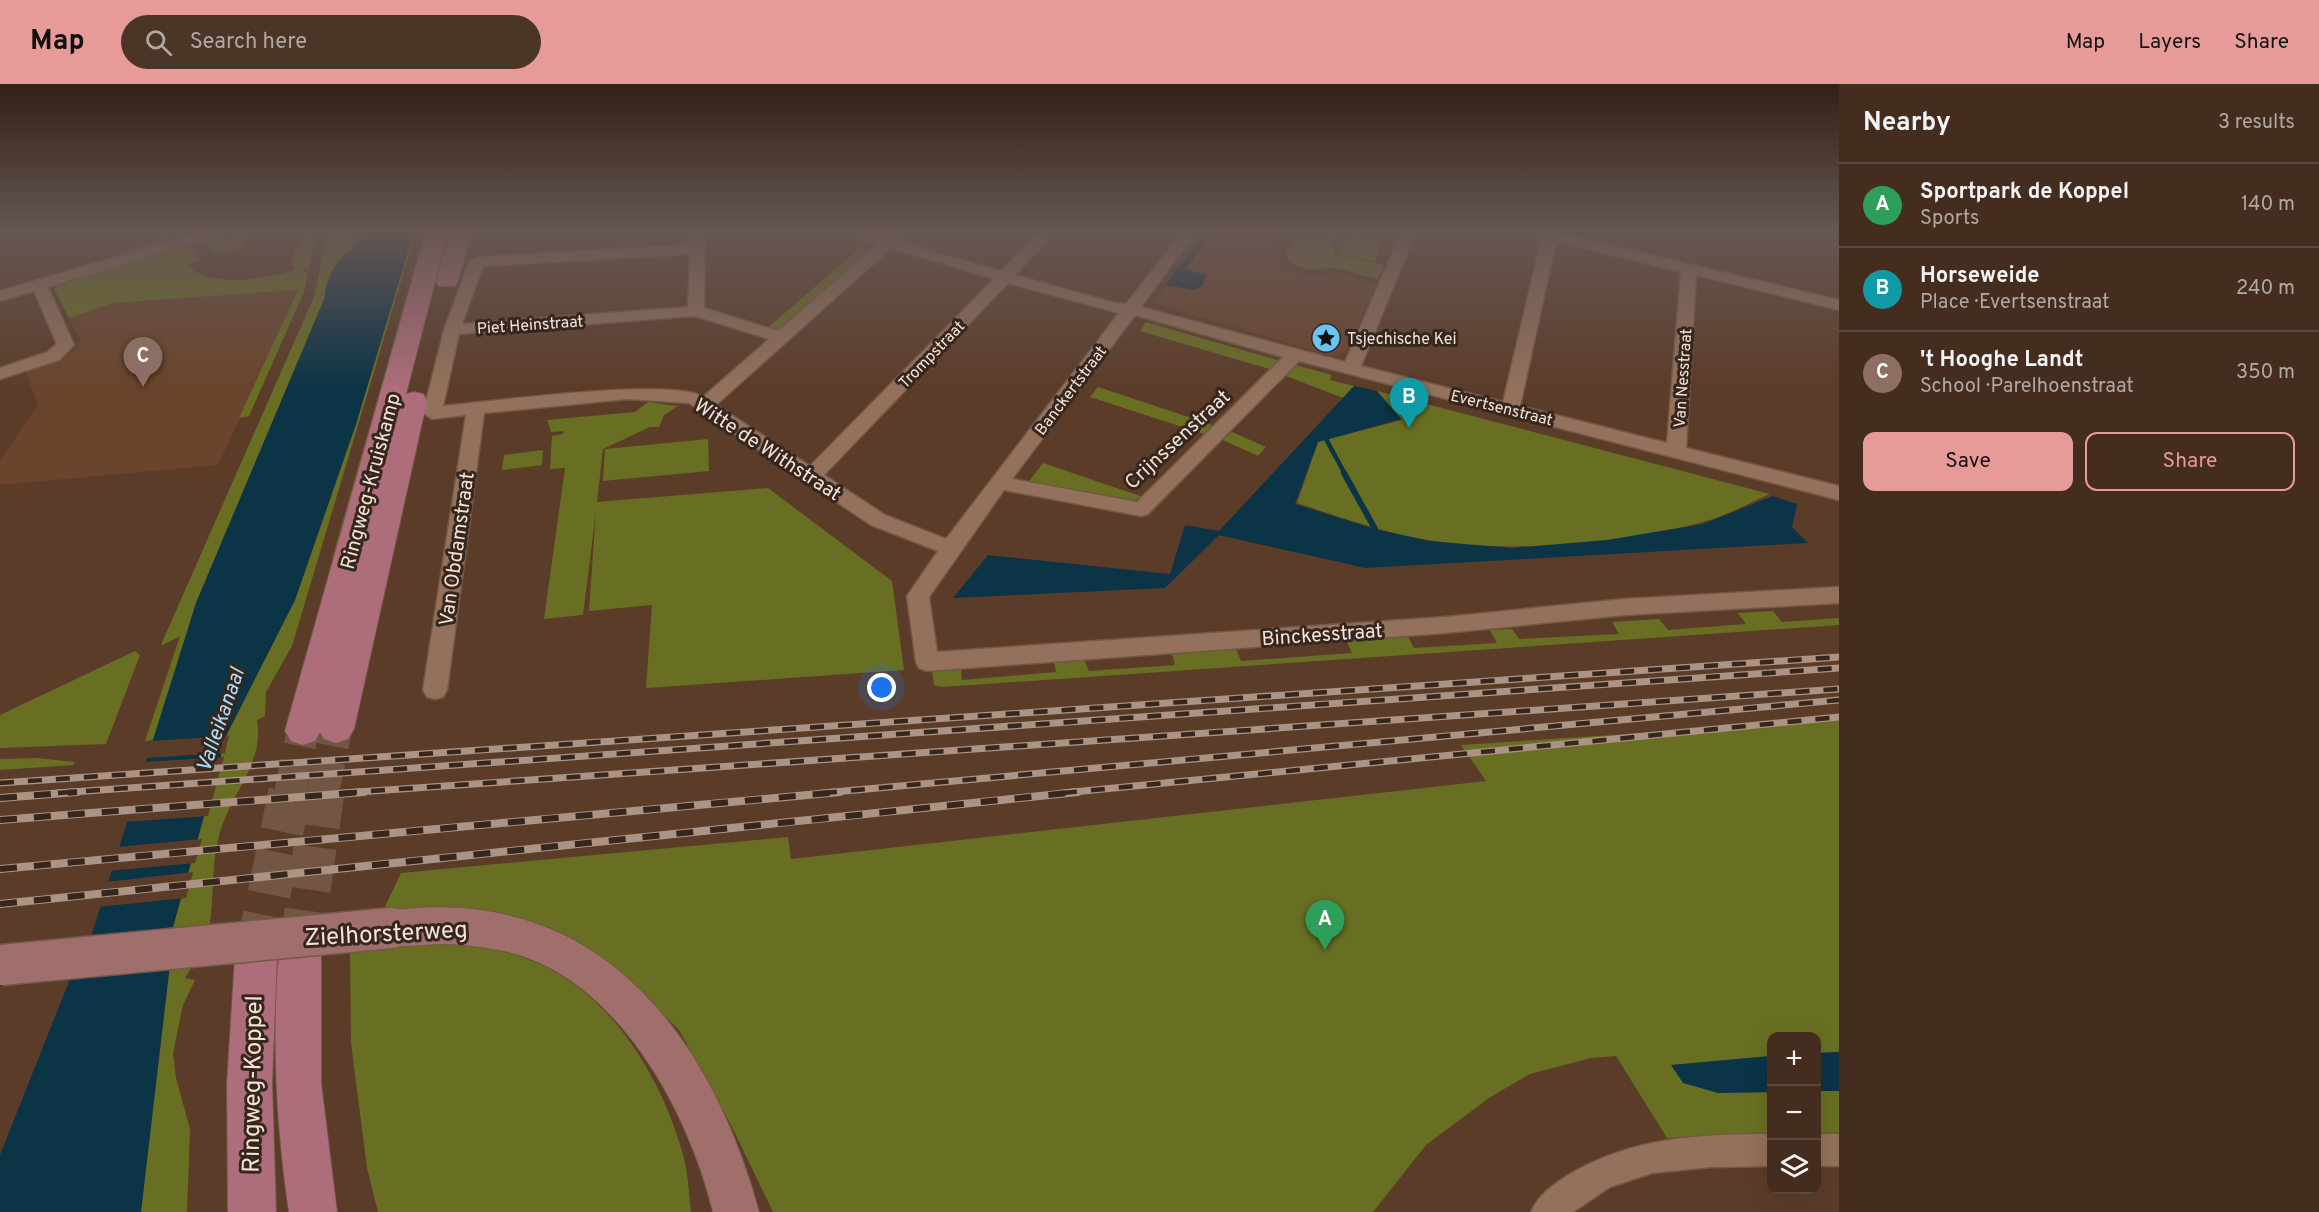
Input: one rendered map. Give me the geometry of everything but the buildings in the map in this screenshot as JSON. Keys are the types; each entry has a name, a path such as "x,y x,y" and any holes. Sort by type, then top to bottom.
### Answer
{"main road":[{"name":"Ringweg-Kruiskamp","path":"303,731 423,284"},
{"name":"Ringweg-Kruiskamp","path":"336,729 421,373 446,284"},
{"name":"Zielhorsterweg","path":"0,965 391,928 460,926 520,936 564,955 605,981 632,1006 668,1051 712,1143 736,1210"},
{"name":"Ringweg-Koppel","path":"300,953 295,1028 298,1103 313,1212"},
{"name":"Ringweg-Koppel","path":"252,1212 248,1146 249,1048 256,957"}],"street":[{"path":"0,296 44,284"},
{"path":"453,330 469,284"},
{"path":"696,284 696,311"},
{"path":"706,404 843,284"},
{"name":"Trompstraat","path":"812,476 999,284"},
{"name":"Evertsenstraat","path":"1043,284 1110,307 1132,309 1295,355 1839,493"},
{"name":"Banckertstraat","path":"950,548 1151,284"},
{"path":"1351,369 1387,284"},
{"path":"1510,409 1539,284"},
{"name":"Van Nesstraat","path":"1676,452 1688,284"},
{"path":"1752,284 1839,305"},
{"path":"0,374 53,356 66,345 39,285"},
{"name":"Piet Heinstraat","path":"453,330 696,311 783,338"},
{"name":"Witte de Withstraat","path":"453,330 432,413 628,394 693,398 706,404 878,520 950,548"},
{"name":"Crijnssenstraat","path":"999,483 1141,508 1295,355"},
{"name":"Van Obdamstraat","path":"435,690 476,409"},
{"name":"Binckesstraat","path":"950,548 918,596 927,662 1445,625 1625,607 1839,595"},
{"path":"1548,1212 1561,1199 1611,1167 1691,1150 1767,1150"},
{"path":"1821,1150 1839,1150"}],"shaded area":[{"path":"1169,284 1377,284 1346,352 1332,356 1153,303"},
{"path":"299,290 218,465 0,485 0,461 38,405 25,370 63,357 76,349 80,340 69,318 113,303"}],"green space":[{"path":"60,284 306,284 249,416 239,418 298,290 113,303 69,318 54,289"},
{"path":"317,284 328,284 325,297 196,603 155,740 145,741 180,636 161,646 164,638 314,297"},
{"path":"398,284 400,284 292,646 266,692 265,716 257,720 258,734 253,761 223,823 214,861 210,923 200,952 185,978 195,980 183,1005 173,1053 176,1078 190,1129 187,1212 141,1212 171,934 227,734 295,600 356,424"},
{"path":"410,284 416,284 347,537 338,558 332,559"},
{"path":"818,284 835,284 778,331 766,329"},
{"path":"1146,322 1281,361 1273,370 1140,331"},
{"path":"1296,365 1332,375 1330,380 1354,386 1343,398 1286,376"},
{"path":"1098,387 1212,425 1204,434 1090,397"},
{"path":"1377,391 1770,494 1720,516 1672,530 1602,541 1530,546 1460,544 1428,540 1362,524 1297,503 1318,442 1402,420"},
{"path":"648,402 678,406 664,415 659,427 650,427 603,449 597,502 768,488 892,581 904,670 646,688 652,605 589,611 596,511 583,615 544,619 565,468 550,469 552,436 563,434 564,431 551,432 547,420 635,412"},
{"path":"1232,432 1266,447 1258,456 1223,440"},
{"path":"708,439 709,471 603,481 605,449"},
{"path":"543,450 542,465 502,470 504,455"},
{"path":"1043,463 1143,497 1130,502 1027,484"},
{"path":"1773,611 1782,622 1839,618 1839,625 942,687 934,685 932,670 961,668 962,680 1056,672 1054,661 1084,659 1089,671 1175,665 1172,654 1236,649 1241,661 1352,653 1346,640 1408,637 1414,648 1497,643 1490,630 1512,629 1519,639 1619,634 1612,622 1659,619 1668,630 1746,624 1738,613"},
{"path":"135,651 140,655 106,744 0,748 0,715"},
{"path":"1839,720 1839,1052 1821,1053 1821,1032 1767,1032 1767,1056 1672,1065 1718,1093 1767,1092 1767,1134 1667,1138 1616,1056 1591,1058 1530,1074 1489,1098 1426,1145 1373,1212 773,1212 731,1125 679,1030 626,978 576,941 541,926 381,915 401,873 788,837 791,859 1486,781 1461,745"},
{"path":"37,758 75,762 73,765 0,770 0,759"},
{"path":"468,943 538,963 565,978 590,997 612,1019 632,1044 663,1099 684,1158 691,1212 378,1212 367,1168 351,1043 350,949 392,944"},
{"path":"1821,1091 1839,1091 1839,1134 1821,1134"}],"water":[{"name":"Valleikanaal","path":"327,284 398,284 356,424 295,600 227,734 171,934 170,965 141,1212 0,1212 0,1155 70,979 89,943 196,603 325,297"},
{"path":"1166,284 1204,284 1195,290"},
{"path":"1354,386 1377,391 1401,419 1318,442 1295,504 1375,529 1429,541 1511,548 1607,540 1703,524 1773,496 1797,504 1792,527 1808,543 1365,568 1219,535 1165,588 953,598 988,555 1170,574 1185,525 1219,531"},
{"path":"1839,1052 1839,1091 1821,1091 1821,1053"},
{"path":"1767,1056 1767,1092 1718,1093 1683,1083 1671,1065"}],"pier":[{"path":"229,736 225,753 146,758 151,741"},
{"path":"224,757 208,816 125,822 144,762"},
{"path":"202,839 195,863 109,871 117,847"},
{"path":"193,872 186,898 97,907 106,882"}],"waterway":[{"path":"1326,439 1345,474"},
{"path":"1344,473 1375,529"}],"tunnel":[{"path":"323,793 336,729"},
{"path":"290,793 303,731"},
{"path":"256,957 290,792"},
{"path":"300,953 323,792"}],"railway":[{"path":"0,783 1839,657"},
{"path":"58,793 1839,668"},
{"path":"343,793 1839,689"},
{"path":"823,793 1839,700"},
{"path":"1063,793 1839,717"},
{"path":"0,798 77,792"},
{"path":"0,820 364,792"},
{"path":"0,869 840,792"},
{"path":"0,904 1078,792"}],"place":[{"name":"Tsjechische Kei","path":"1326,338"},
{"name":"'t Hooghe Landt","path":"143,387"},
{"name":"Horseweide","path":"1409,428"},
{"name":"Sportpark de Koppel","path":"1325,950"}]}
